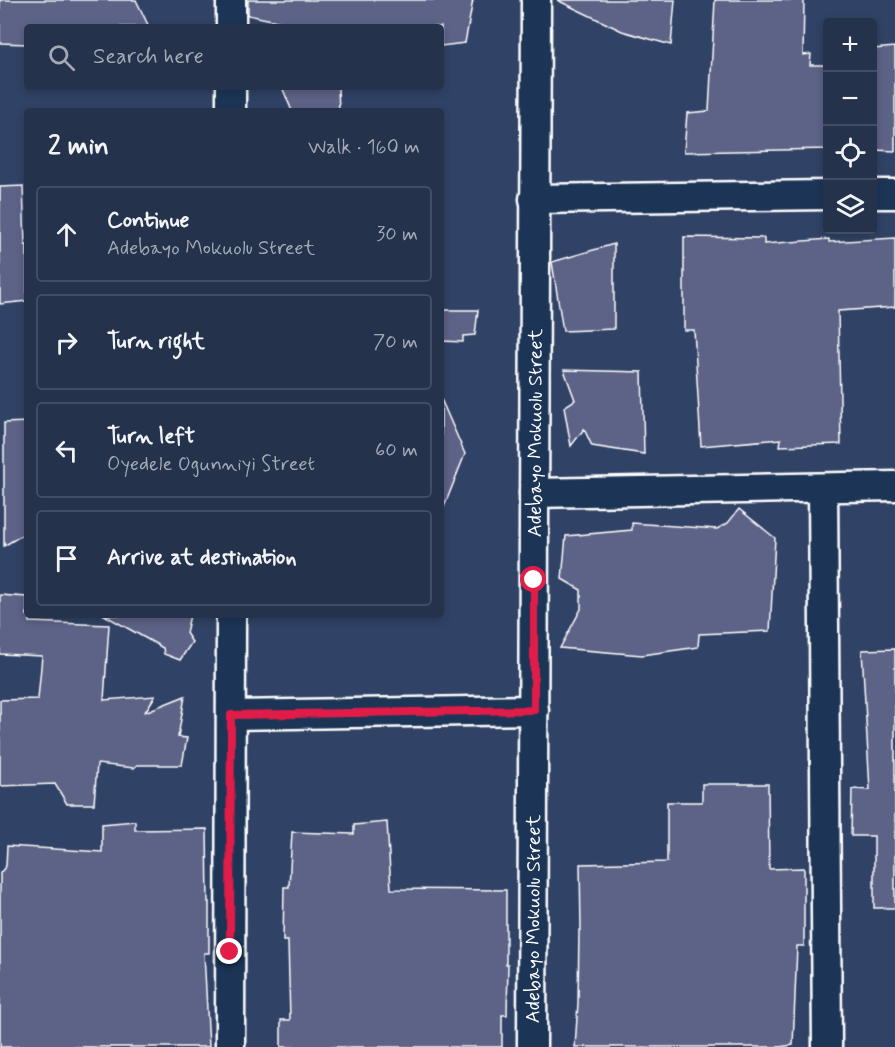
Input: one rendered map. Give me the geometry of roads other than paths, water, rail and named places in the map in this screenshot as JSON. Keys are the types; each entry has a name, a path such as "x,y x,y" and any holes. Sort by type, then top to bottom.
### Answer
{"street":[{"path":"231,0 231,24"},
{"name":"Adebayo Mokuolu Street","path":"532,1047 536,0"},
{"path":"231,90 231,108"},
{"path":"877,194 895,194"},
{"path":"534,199 823,195"},
{"path":"534,493 895,486"},
{"path":"823,488 827,1047"},
{"path":"230,1047 231,618"},
{"path":"231,715 534,710"}]}
